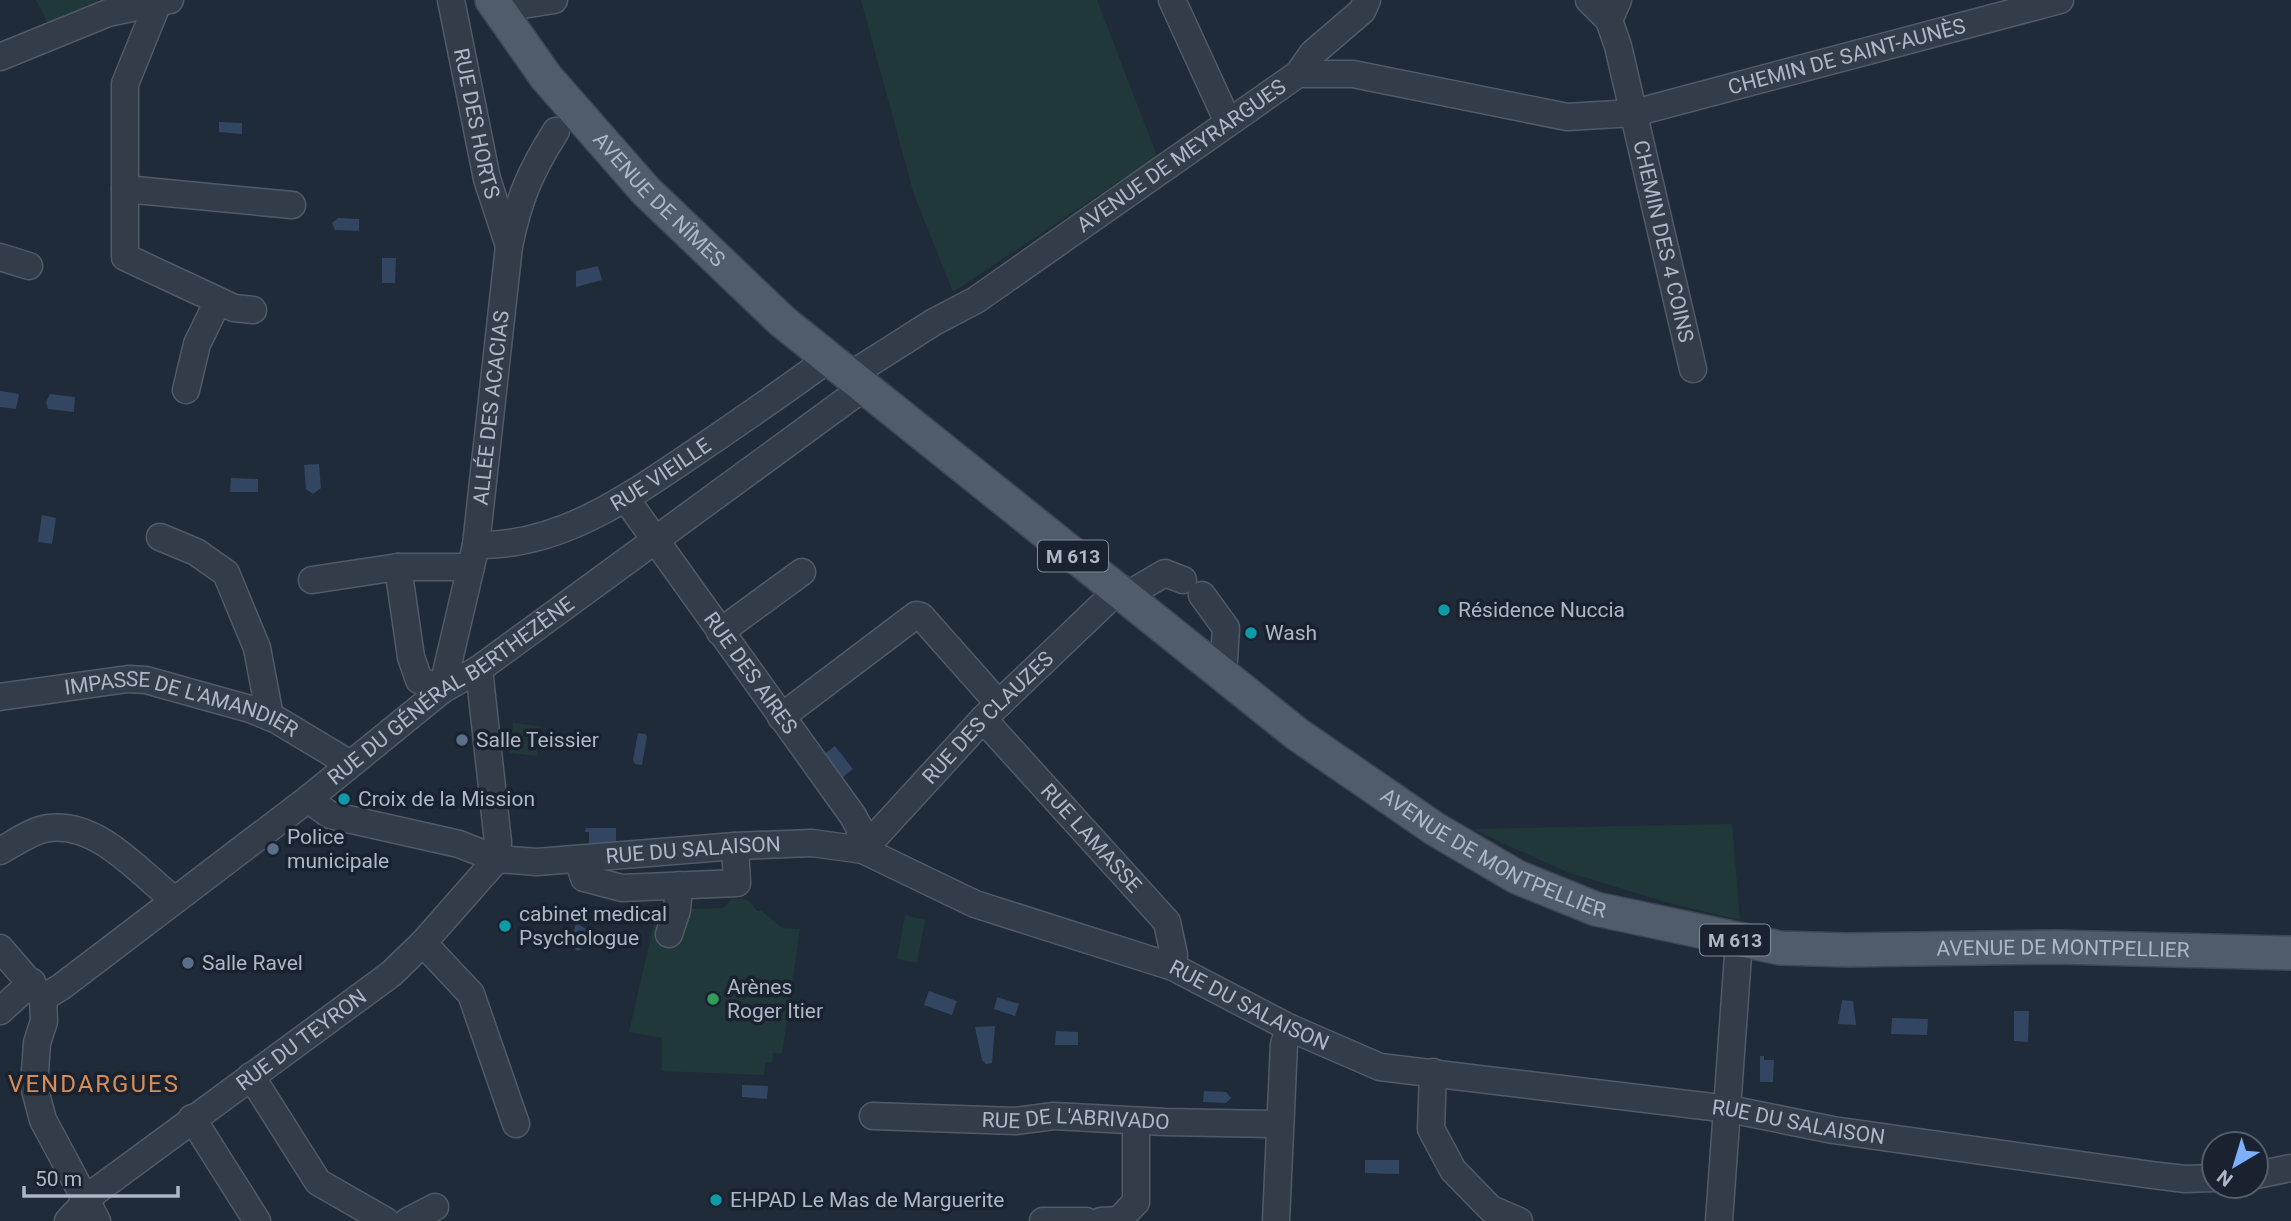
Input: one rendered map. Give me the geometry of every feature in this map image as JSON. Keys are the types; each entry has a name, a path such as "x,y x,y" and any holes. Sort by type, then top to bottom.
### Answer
{"main road":[{"name":"AVENUE DE NÎMES","path":"495,4 546,77 646,191 782,321 847,374"},
{"name":"AVENUE DE MONTPELLIER","path":"847,374 1297,734 1435,829 1517,877 1596,909 1738,941 1780,947 1848,950 2057,947 2287,956"}],"street":[{"name":"RUE DES HORTS","path":"451,0 487,179 509,246"},
{"path":"495,4 554,0"},
{"path":"1172,0 1228,122"},
{"path":"1298,74 1313,52 1362,11 1367,0"},
{"path":"1589,0 1613,10"},
{"name":"CHEMIN DE SAINT-AUNÈS","path":"1634,113 2060,0"},
{"path":"0,57 108,13 163,1"},
{"path":"163,1 125,84 125,257 234,308 253,310"},
{"name":"CHEMIN DES 4 COINS","path":"1613,10 1657,226 1693,369"},
{"name":"AVENUE DE MEYRARGUES","path":"847,374 976,300 1298,74 1353,74 1567,117 1634,113"},
{"name":"ALLÉE DES ACACIAS","path":"442,691 473,556 509,246 519,200 534,165 556,131"},
{"path":"125,189 292,205"},
{"path":"0,257 29,267"},
{"path":"186,390 197,344 218,301"},
{"name":"RUE VIEILLE","path":"312,580 473,556 494,545 544,535 589,520 847,374"},
{"name":"RUE DU GÉNÉRAL BERTHEZÈNE","path":"0,1010 37,990 61,987 173,899 308,799 442,691 479,669 654,540 847,374"},
{"name":"RUE DES AIRES","path":"626,499 853,816 859,827 863,850"},
{"path":"160,537 196,552 226,573 257,648 270,717"},
{"path":"398,567 415,669 419,680 442,691"},
{"path":"720,632 802,572"},
{"name":"RUE DES CLAUZES","path":"863,850 991,712 1120,594 1165,573 1193,587 1226,628 1223,676"},
{"name":"RUE LAMASSE","path":"781,717 916,615 921,616 991,712 1167,922 1174,955 1173,967"},
{"path":"479,669 498,842 497,859"},
{"name":"IMPASSE DE L'AMANDIER","path":"0,697 146,680 205,695 270,717 351,764"},
{"name":"RUE DU SALAISON","path":"308,799 330,815 459,844 497,859 537,862 735,846 812,843 863,850 975,904 1173,967 1290,1028 1380,1067 1729,1109 1833,1130 2175,1178 2200,1178"},
{"path":"0,851 48,828 73,830 102,841 173,899"},
{"path":"578,859 584,878 622,888 737,883 735,846"},
{"name":"RUE DU TEYRON","path":"68,1221 91,1210 192,1118 391,974 423,943 497,859"},
{"path":"669,934 677,910 679,885"},
{"path":"1719,1221 1729,1109 1738,941"},
{"path":"423,943 471,994 516,1124"},
{"path":"0,948 37,990 44,1021 37,1043 34,1086 43,1120 91,1210"},
{"path":"1276,1221 1278,1124 1284,1044 1290,1028"},
{"path":"1433,1072 1431,1129 1453,1170 1489,1215 1519,1221"},
{"path":"251,1076 318,1182 386,1221"},
{"name":"RUE DE L'ABRIVADO","path":"873,1116 1015,1121 1054,1116 1278,1124"},
{"path":"192,1118 257,1221"},
{"path":"1101,1221 1119,1220 1136,1202 1136,1121"},
{"path":"408,1221 435,1207"},
{"path":"1043,1221 1086,1221"}],"green space":[{"path":"36,0 99,0 49,25"},
{"path":"861,0 1097,0 1157,156 953,292 914,195"},
{"path":"513,723 540,726 537,756 510,753"},
{"path":"1732,824 1740,920 1669,903 1567,872 1472,829"},
{"name":"Arènes Roger Itier","path":"733,898 748,900 757,911 762,911 782,928 800,929 782,1054 773,1053 772,1062 765,1062 764,1075 662,1071 662,1038 629,1032 657,910 723,908"},
{"path":"905,915 925,920 917,963 897,959"}],"water":[{"path":"219,122 242,123 242,134 219,132"},
{"path":"338,218 359,219 359,231 335,230 332,223"},
{"path":"382,258 396,258 395,283 382,283"},
{"path":"598,266 602,280 576,287 576,271"},
{"path":"0,391 19,394 16,409 0,407"},
{"path":"50,394 75,397 74,412 48,409 46,402"},
{"path":"319,464 321,488 313,494 306,489 304,465"},
{"path":"231,478 258,479 258,492 230,492"},
{"path":"42,515 56,518 52,544 38,542"},
{"path":"638,733 647,737 642,765 635,764 633,760"},
{"path":"835,746 853,769 842,778 823,755"},
{"path":"586,828 616,828 616,843 589,843 589,832 585,832"},
{"path":"576,923 586,929 582,949 578,951 570,946"},
{"path":"929,991 957,1001 952,1015 924,1005"},
{"path":"997,997 1019,1004 1015,1016 994,1009"},
{"path":"1842,1000 1853,1001 1856,1025 1838,1024"},
{"path":"2014,1011 2029,1011 2028,1042 2014,1041"},
{"path":"1892,1018 1928,1019 1927,1035 1891,1034"},
{"path":"995,1026 992,1063 986,1064 982,1060 975,1027"},
{"path":"1056,1031 1078,1032 1078,1045 1055,1045"},
{"path":"1760,1056 1764,1056 1764,1060 1774,1060 1773,1082 1760,1082"},
{"path":"742,1085 768,1086 767,1099 742,1097"},
{"path":"1204,1091 1226,1092 1231,1098 1226,1103 1203,1102"},
{"path":"1365,1160 1399,1160 1399,1174 1365,1173"}],"place":[{"name":"Résidence Nuccia","path":"1444,610"},
{"name":"Wash","path":"1251,633"},
{"name":"Salle Teissier","path":"462,740"},
{"name":"Croix de la Mission","path":"344,799"},
{"name":"Police municipale","path":"273,849"},
{"name":"cabinet medical Psychologue","path":"505,926"},
{"name":"Salle Ravel","path":"188,963"},
{"name":"Arènes Roger Itier","path":"713,999"},
{"name":"EHPAD Le Mas de Marguerite","path":"716,1200"}],"district":[{"name":"VENDARGUES","path":"94,1084"}]}
